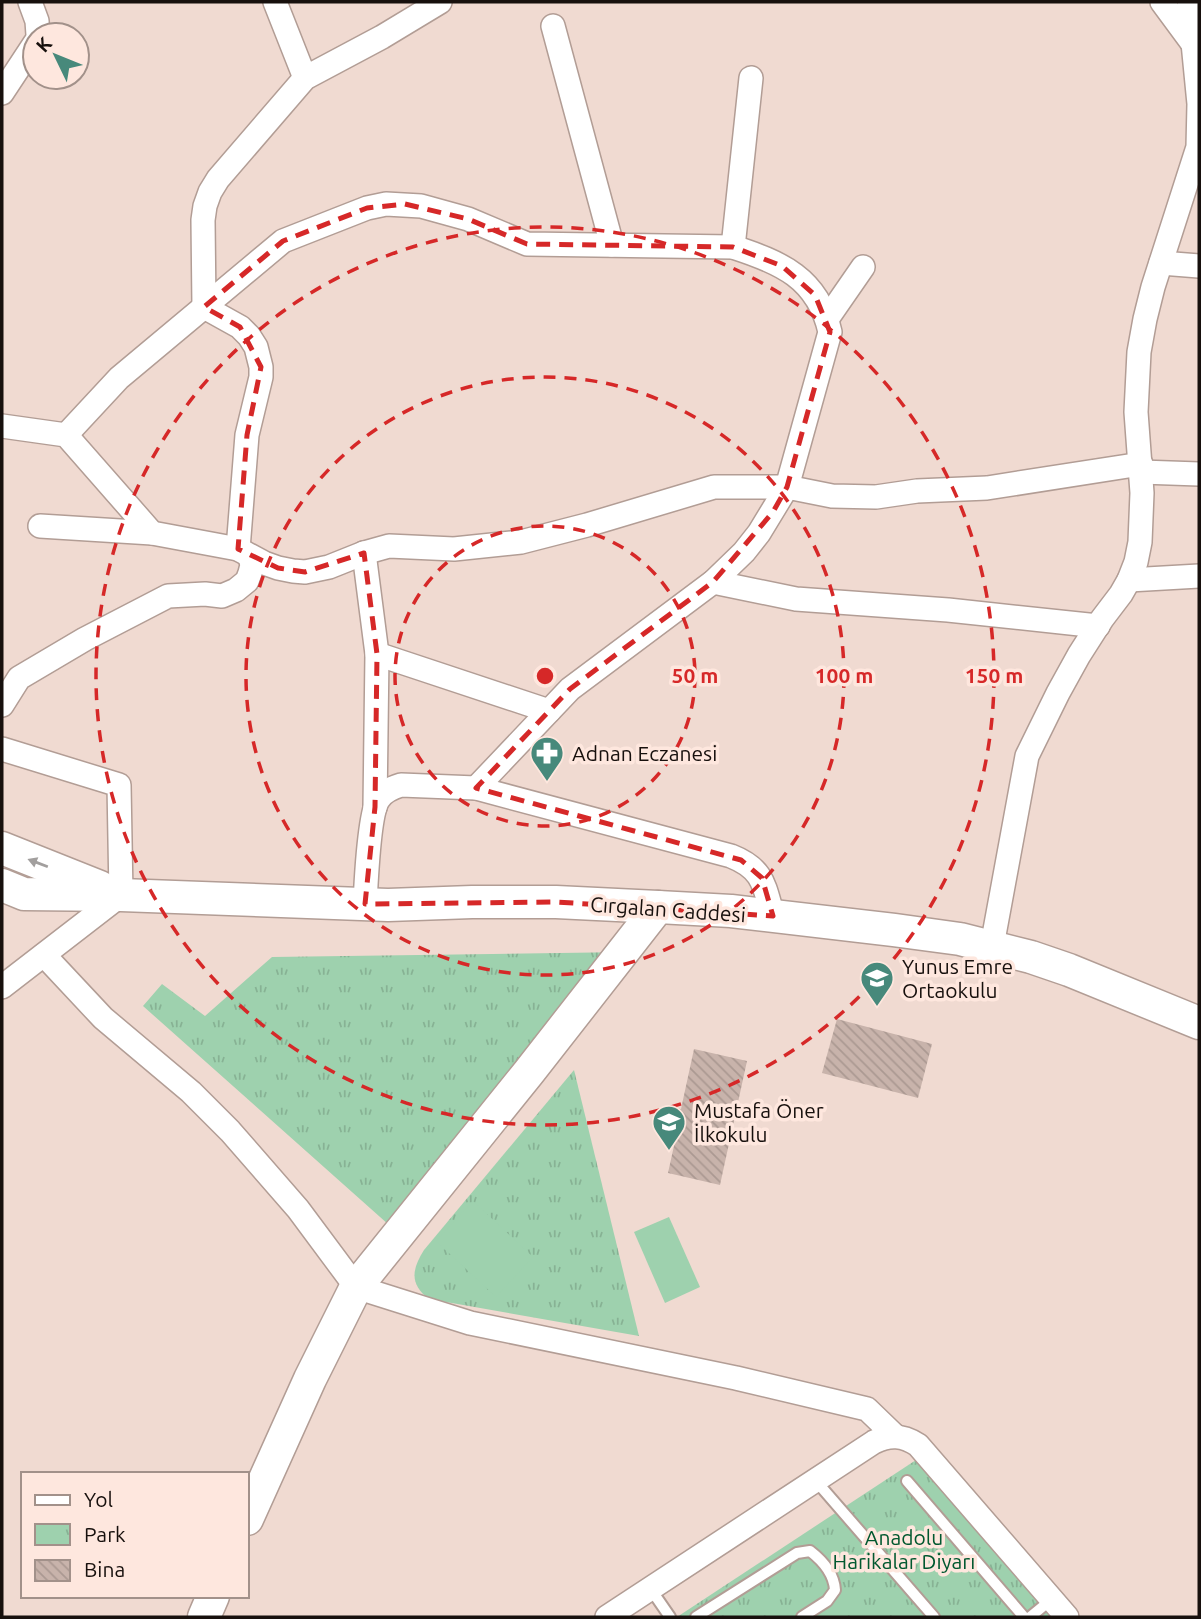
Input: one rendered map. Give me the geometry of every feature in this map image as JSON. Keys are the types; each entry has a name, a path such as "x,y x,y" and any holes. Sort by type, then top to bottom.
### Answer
{"street":[{"path":"30,2 37,21"},
{"path":"275,2 305,78"},
{"path":"204,307 203,220 210,192 218,179 305,78 439,2"},
{"path":"1163,2 1196,45"},
{"path":"992,946 1027,756 1058,693 1098,625 1121,594 1136,562 1140,542 1142,493 1136,412 1139,352 1161,263 1198,147 1198,76 1189,2"},
{"path":"553,26 612,245"},
{"path":"2,93 21,64"},
{"path":"733,247 751,78"},
{"path":"66,435 119,378 283,241 367,208 386,204 421,206 457,216 498,230 527,244 733,247 758,255 806,283 827,319 830,332 787,487 773,512 744,552 713,582 570,689 476,788"},
{"path":"1161,263 1199,266"},
{"path":"827,319 863,267"},
{"path":"2,705 19,678 85,639 168,596 222,596 247,581 251,565 244,553 247,435 261,367 256,347 249,336 240,327 204,307"},
{"path":"2,426 66,435 152,533"},
{"path":"40,526 152,533 244,553 278,568 305,572 389,546 454,549 487,547 554,535 714,487 787,487 832,496 876,497 917,491 987,488 1141,468 1199,474"},
{"path":"364,553 377,654 374,807 365,904"},
{"path":"1129,580 1199,576"},
{"path":"713,582 796,599 1098,625"},
{"path":"377,654 549,711"},
{"path":"2,749 119,785 121,895 2,987"},
{"path":"374,807 384,793 401,785 476,788 741,860 762,878 773,916"},
{"name":"Cırgalan Caddesi","path":"2,848 121,895"},
{"name":"Cırgalan Caddesi","path":"2,885 24,894 388,905 544,902 731,911 927,934 992,946 1069,970 1199,1023"},
{"path":"248,1517 310,1379 356,1287 658,907"},
{"path":"44,955 103,1018 191,1092 230,1131 298,1209 356,1287 470,1323 736,1378 867,1409 895,1436"},
{"path":"607,1617 874,1442 895,1436 911,1440 918,1445 1067,1617"},
{"path":"204,1617 212,1598"}],"lane":[{"path":"816,1480 934,1617"},
{"path":"906,1481 1024,1617"},
{"path":"696,1617 797,1553 810,1552 834,1579 835,1590 827,1601 802,1617"},
{"path":"650,1588 670,1617"},
{"path":"1030,1617 1052,1599"}],"highlighted area":[{"path":"405,204 468,219 527,244 733,247 782,266 815,295 830,332 787,487 773,512 713,582 570,689 476,788 741,860 762,878 773,916 556,902 365,904 375,807 377,654 364,553 305,572 278,568 238,549 247,435 261,367 240,327 204,307 283,241 367,208"}],"green space":[{"path":"627,952 398,1233 143,1006 162,984 205,1016 272,957"},
{"path":"574,1070 639,1336 429,1299 415,1282 415,1270 424,1250"},
{"path":"473,1201 533,1257 496,1297 436,1241"},
{"path":"669,1217 700,1287 665,1303 634,1232"},
{"name":"Anadolu Harikalar Diyarı","path":"916,1460 1057,1617 677,1617"}],"building":[{"path":"837,1019 932,1044 918,1098 822,1073"},
{"path":"694,1049 747,1061 720,1185 668,1173 677,1132 667,1130 672,1107 681,1109"}],"place":[{"name":"Adnan Eczanesi","path":"547,783"},
{"name":"Yunus Emre Ortaokulu","path":"877,1008"},
{"name":"Mustafa Öner İlkokulu","path":"669,1152"}]}
